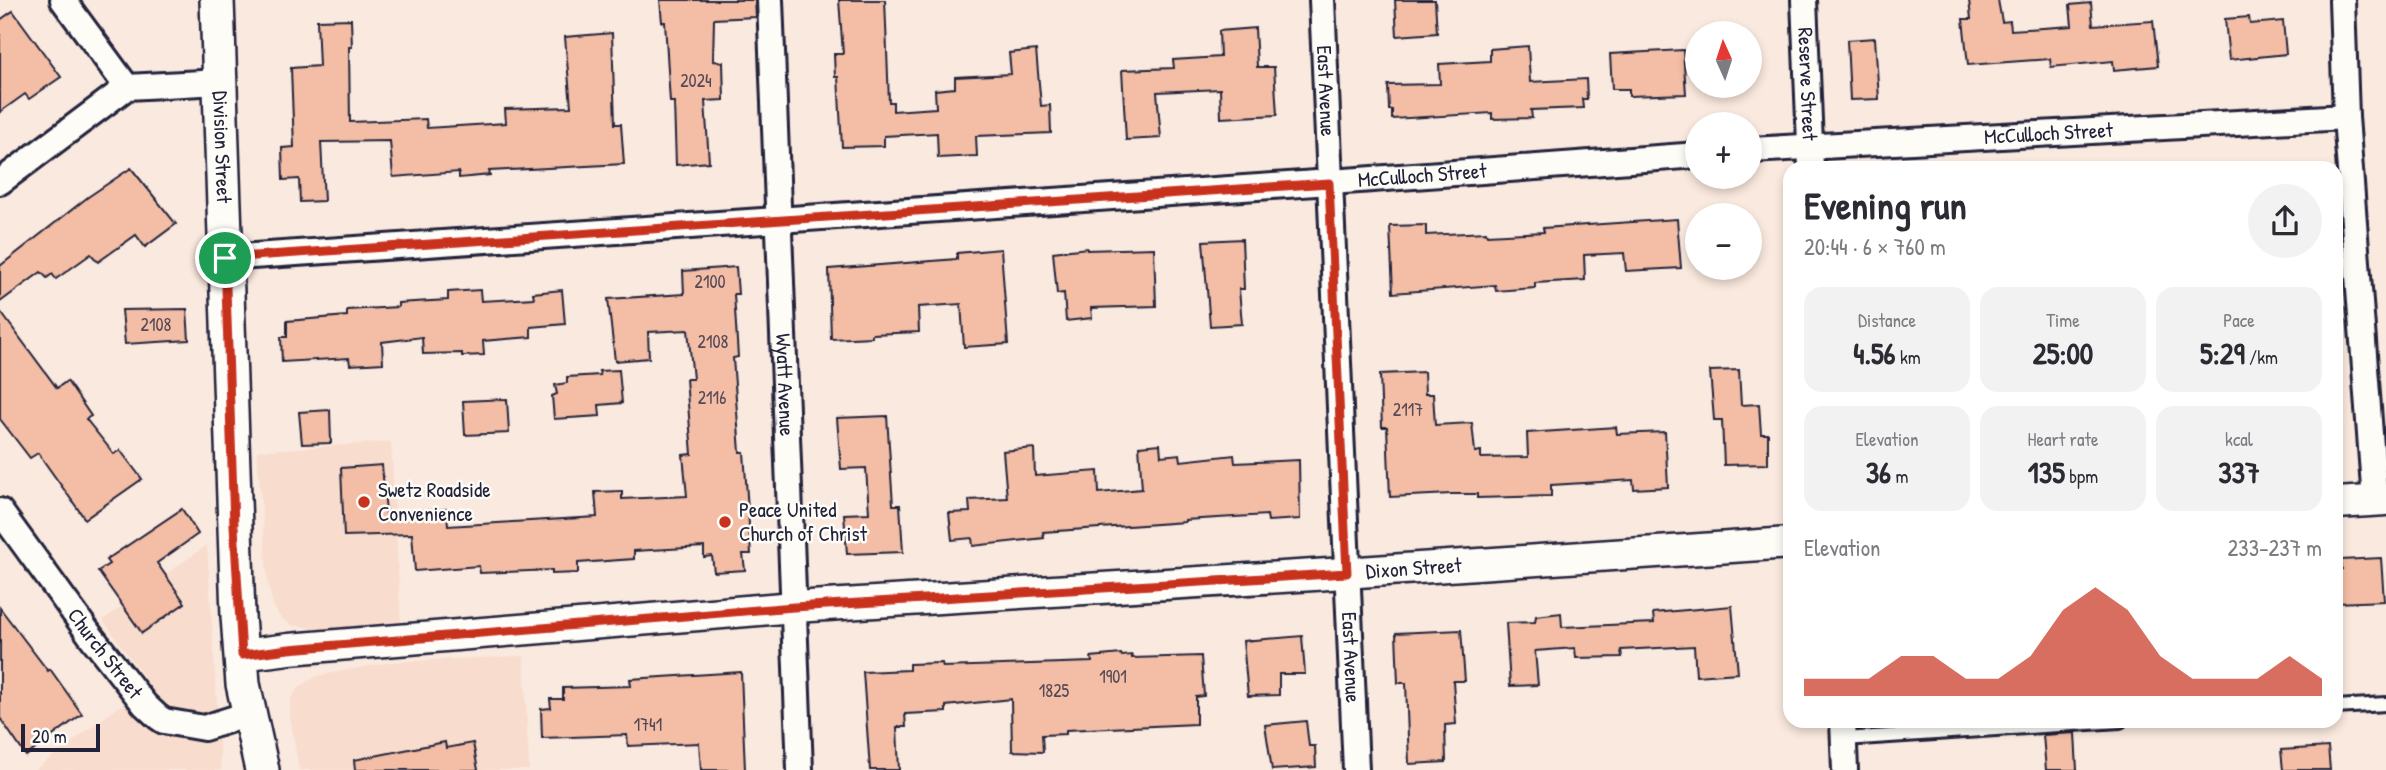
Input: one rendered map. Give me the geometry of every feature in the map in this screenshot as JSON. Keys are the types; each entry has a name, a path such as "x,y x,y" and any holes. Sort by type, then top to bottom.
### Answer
{"main road":[{"name":"Division Street","path":"217,0 235,551 248,713"},
{"path":"248,713 252,770"},
{"path":"248,713 262,770"}],"street":[{"path":"63,0 127,87"},
{"name":"Wyatt Avenue","path":"770,0 800,770"},
{"name":"East Avenue","path":"1322,0 1356,770"},
{"name":"Reserve Street","path":"1804,0 1810,157"},
{"path":"2342,0 2346,117 2381,500 2343,503"},
{"path":"0,182 127,87 220,82"},
{"name":"McCulloch Street","path":"1762,151 1810,157 2346,117"},
{"name":"McCulloch Street","path":"225,258 1329,183 1685,156"},
{"name":"Church Street","path":"0,511 90,635 145,705 164,722 204,728 248,713"},
{"name":"Dixon Street","path":"242,655 794,607 1783,543"},
{"path":"1844,730 1845,770"}],"lane":[{"path":"2343,707 2386,704"},
{"path":"1844,730 1905,728"}],"shaded area":[{"path":"391,442 401,625 318,629 292,625 280,617 273,605 268,584 257,451"},
{"path":"207,545 221,770 35,770 149,684 103,620"},
{"path":"524,656 529,770 299,770 290,701 299,687 317,676 391,662"}],"building":[{"path":"660,0 755,0 756,17 714,19 713,61 723,62 724,100 705,101 709,162 676,165 674,102 670,102 665,22 662,22"},
{"path":"839,0 885,0 889,102 893,102 893,111 936,108 935,90 955,88 955,77 1011,74 1009,53 1036,50 1041,106 1050,105 1051,133 976,136 977,156 938,158 937,133 884,136 884,146 842,147 834,54 843,54"},
{"path":"1395,0 1435,0 1437,33 1397,36"},
{"path":"1969,0 1998,0 2002,22 2010,21 2011,30 2072,26 2070,5 2091,3 2093,25 2153,21 2158,66 2114,70 2113,61 2051,67 2050,59 1968,65 1963,19 1971,19"},
{"path":"13,11 61,77 29,99 25,94 0,112 0,20"},
{"path":"2249,17 2250,24 2283,21 2286,54 2229,60 2225,19"},
{"path":"351,19 350,122 426,119 427,128 506,123 505,109 571,107 565,37 612,33 615,124 621,124 624,164 489,171 490,175 459,178 459,172 393,177 390,141 321,142 324,201 300,202 299,179 283,180 282,148 294,147 291,68 319,66 317,20"},
{"path":"1255,28 1257,67 1274,67 1277,115 1221,118 1220,89 1157,92 1161,138 1126,140 1122,70 1174,68 1173,60 1220,57 1219,31"},
{"path":"1875,38 1879,99 1850,100 1847,40"},
{"path":"1528,46 1530,82 1586,79 1587,99 1582,99 1583,108 1531,110 1532,118 1492,119 1492,113 1392,119 1388,85 1440,84 1439,64 1490,61 1490,49"},
{"path":"1683,50 1685,94 1629,96 1629,89 1612,89 1610,54"},
{"path":"131,168 176,224 145,247 136,235 98,262 91,254 56,279 52,274 47,278 41,272 0,302 0,266 88,197"},
{"path":"1677,219 1681,268 1626,271 1624,253 1584,255 1585,280 1535,283 1535,288 1496,291 1495,285 1393,293 1390,226 1426,225 1426,235 1486,232 1487,235 1544,232 1543,228"},
{"path":"1242,239 1244,289 1239,289 1242,324 1210,326 1203,241"},
{"path":"1087,248 1154,248 1156,306 1091,308 1092,318 1066,321 1064,293 1057,294 1053,252"},
{"path":"1001,249 1008,344 964,347 961,304 918,307 919,332 831,339 829,269 957,259 957,253"},
{"path":"736,267 738,294 734,294 738,357 733,358 740,452 744,452 751,554 743,554 745,570 714,572 712,556 704,557 704,547 634,551 634,559 578,563 578,573 552,574 552,570 480,573 479,566 415,571 412,534 344,536 341,468 382,465 386,513 447,509 448,526 597,517 595,492 622,491 622,499 687,496 683,455 692,454 686,379 693,379 688,330 648,332 649,358 615,361 608,299 684,294 683,271"},
{"path":"480,290 481,301 534,298 533,293 562,290 565,324 531,327 531,337 483,341 484,355 423,354 422,337 382,342 383,363 350,365 349,358 282,362 281,337 287,337 287,321 347,316 347,310 398,307 398,303 448,300 448,292"},
{"path":"187,309 189,340 125,344 122,310"},
{"path":"0,311 57,388 67,381 91,416 86,419 114,454 120,450 142,479 85,519 38,453 30,458 0,419"},
{"path":"619,370 622,403 599,405 600,416 554,419 552,396 557,394 555,385 567,383 567,377 600,375 599,371"},
{"path":"1739,370 1741,405 1759,404 1761,434 1768,434 1768,464 1724,465 1722,420 1714,420 1710,371"},
{"path":"1424,372 1425,394 1433,394 1435,425 1472,423 1475,452 1481,451 1481,458 1528,457 1527,433 1616,427 1617,434 1665,432 1668,487 1634,489 1633,480 1551,485 1551,496 1477,498 1477,494 1451,494 1390,497 1387,427 1382,427 1380,374"},
{"path":"507,399 509,433 465,435 463,401"},
{"path":"330,410 331,443 302,444 299,412"},
{"path":"887,416 893,505 900,505 903,552 847,554 844,514 869,513 866,468 841,469 837,418"},
{"path":"1160,444 1161,456 1180,454 1181,461 1234,455 1235,463 1299,460 1300,519 1268,521 1267,515 1185,520 1043,532 1044,538 973,546 972,538 952,540 949,513 970,512 969,500 1007,498 1003,451 1034,448 1035,476 1098,471 1099,493 1142,489 1139,446"},
{"path":"182,509 198,534 157,563 185,603 142,633 98,571 109,564 106,560"},
{"path":"2381,558 2384,601 2343,603 2343,560"},
{"path":"1732,606 1738,673 1696,676 1694,646 1621,650 1622,657 1576,658 1575,648 1535,651 1538,685 1510,686 1506,623 1535,622 1536,616 1561,613 1562,627 1654,623 1653,613"},
{"path":"0,608 48,671 50,669 82,714 26,756 0,718"},
{"path":"1461,630 1465,681 1453,681 1456,724 1445,725 1446,762 1409,764 1406,683 1398,683 1396,633"},
{"path":"1302,636 1305,674 1279,674 1279,695 1248,696 1243,641"},
{"path":"1132,655 1132,658 1201,656 1204,696 1196,697 1196,724 1066,730 1066,734 1042,735 1043,752 1012,751 1011,699 946,706 946,712 905,714 906,727 897,727 899,770 870,770 863,672 909,670 909,664 942,663 943,667 1092,662 1091,657"},
{"path":"741,672 745,770 701,770 699,743 628,746 627,735 542,738 541,709 551,708 550,699 563,699 563,688 631,686 630,679"},
{"path":"1306,721 1309,746 1315,746 1316,767 1272,770 1265,725"},
{"path":"2075,733 2077,770 2046,770 2043,735"},
{"path":"445,742 446,748 473,743 478,770 355,770 354,760"},
{"path":"2328,747 2330,770 2283,770 2281,750"}],"place":[{"name":"Swetz Roadside Convenience","path":"364,502"},
{"name":"Peace United Church of Christ","path":"725,522"}],"route":[{"path":"1329,183 1347,573 794,607 242,655 234,526 225,258 1329,183"}]}
